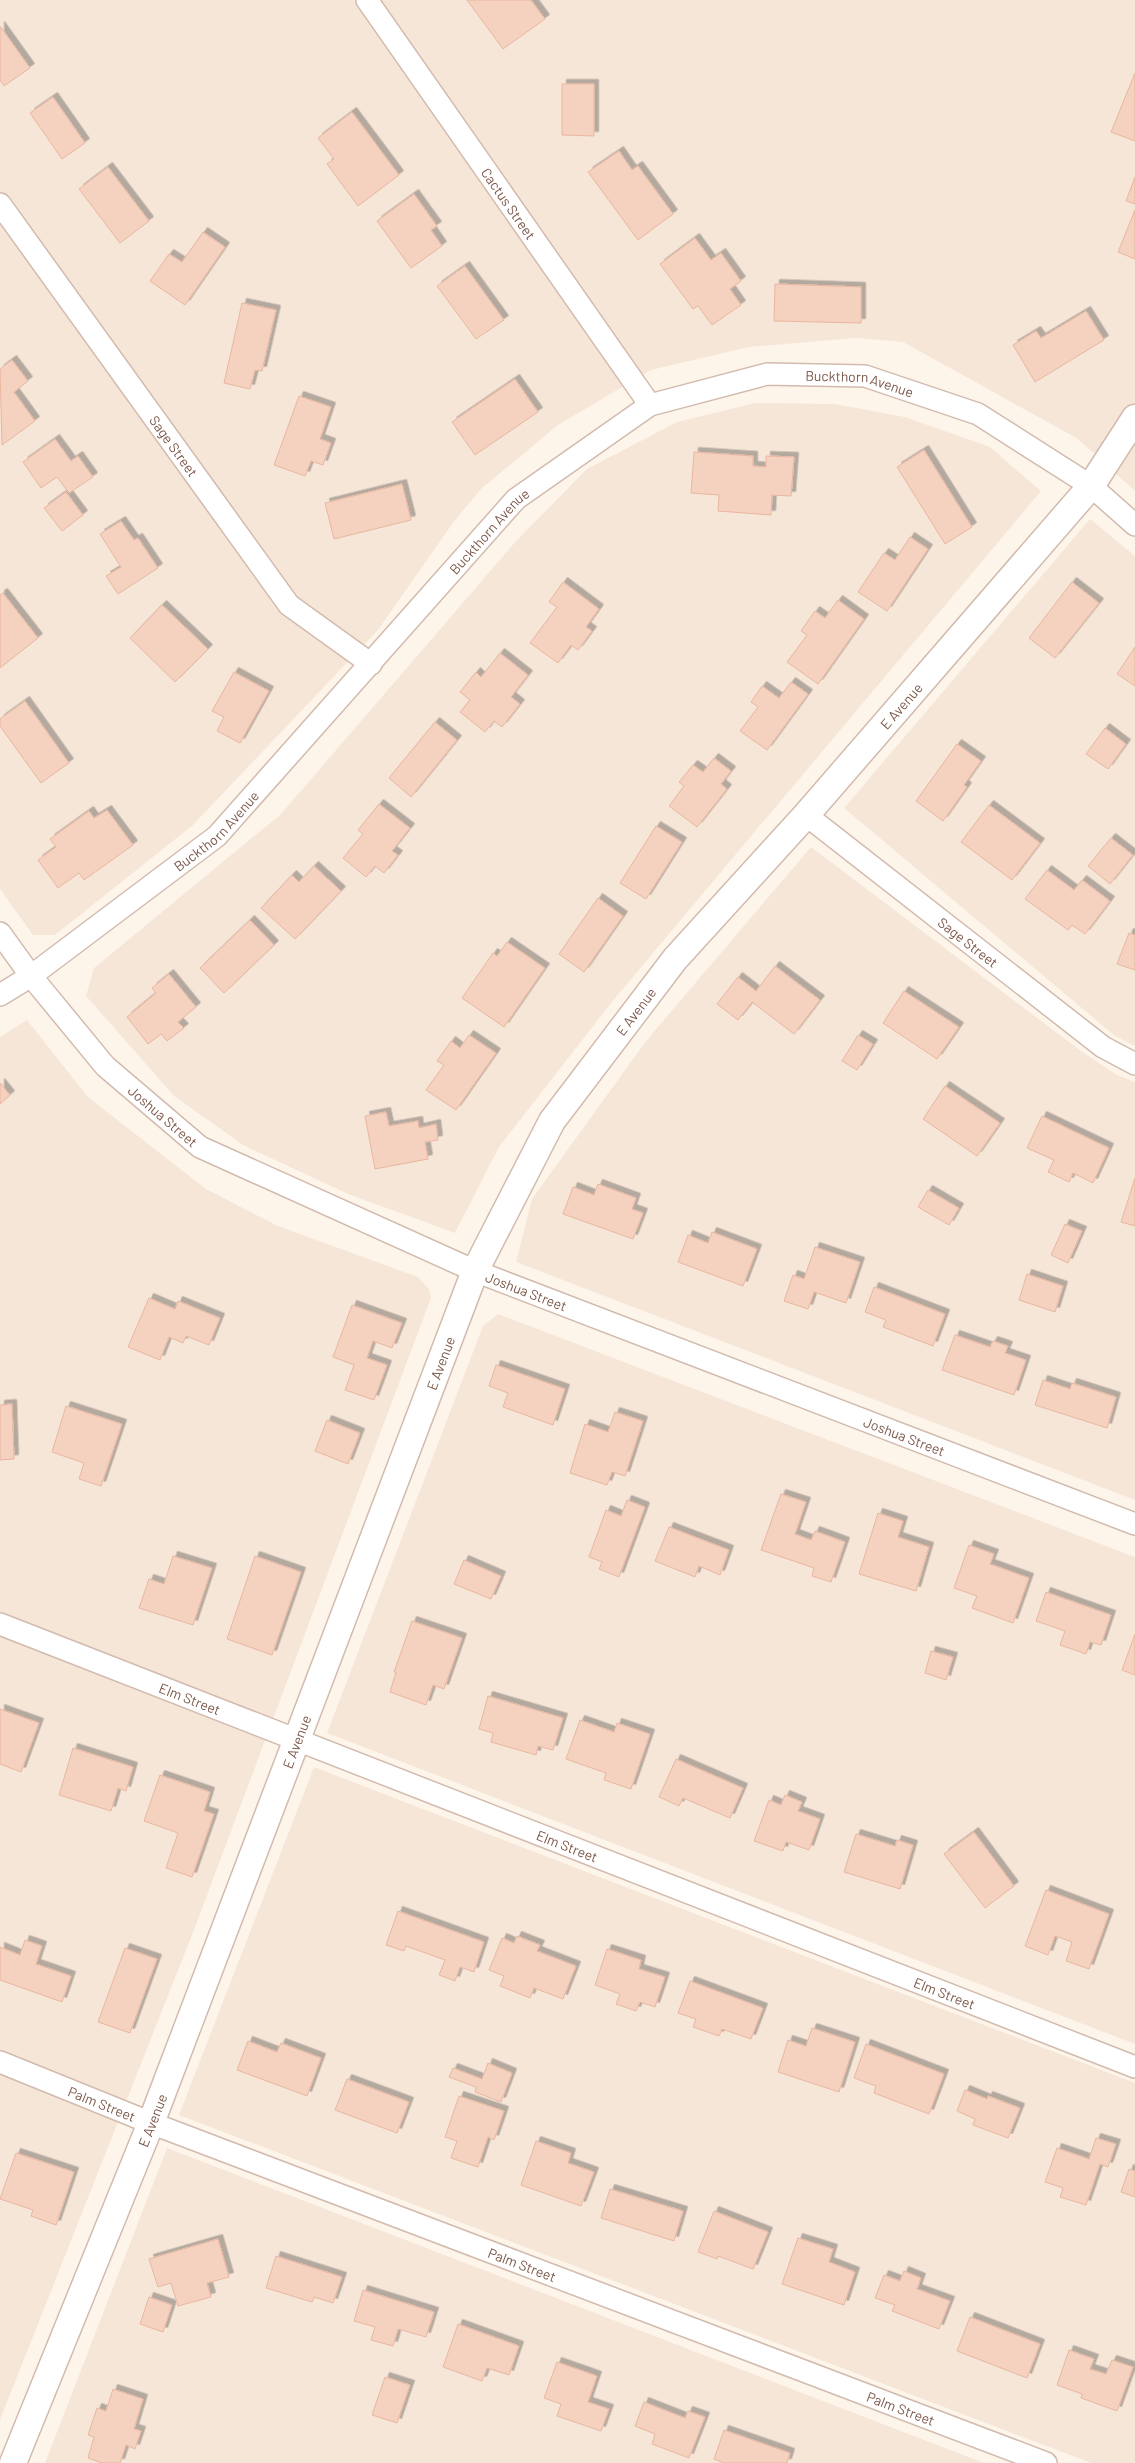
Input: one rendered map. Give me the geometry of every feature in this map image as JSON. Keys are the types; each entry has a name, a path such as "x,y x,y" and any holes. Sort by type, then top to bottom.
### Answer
{"street":[{"name":"Cactus Street","path":"367,0 650,405"},
{"name":"Sage Street","path":"0,204 289,605 371,664"},
{"name":"Buckthorn Avenue","path":"0,995 31,976 217,836 516,499 650,405 767,374 865,376 978,414 1091,486"},
{"name":"E Avenue","path":"13,2463 151,2123 298,1741 475,1271 552,1121 675,959 806,815 1091,486 1135,418"},
{"path":"1091,486 1135,525"},
{"name":"Sage Street","path":"806,815 1103,1047 1135,1064"},
{"name":"Joshua Street","path":"0,933 31,976 105,1066 200,1147 475,1271 1135,1524"},
{"name":"Elm Street","path":"0,1624 1135,2067"},
{"name":"Palm Street","path":"0,2062 151,2123 1046,2463"}],"shaded area":[{"path":"0,0 1135,0 1135,491 1078,439 903,342 856,338 749,347 651,370 558,425 482,488 455,520 378,630 193,825 55,935 33,935 0,889"},
{"path":"755,403 835,404 905,417 990,447 1041,491 611,1003 499,1147 455,1233 348,1194 243,1145 174,1096 86,996 94,968 281,814 516,541 587,469 677,422"},
{"path":"1090,519 1135,556 1135,1046 1115,1036 844,808"},
{"path":"811,847 1081,1051 1117,1075 1135,1082 1135,1500 516,1262 532,1199 646,1041"},
{"path":"27,1020 88,1097 206,1189 278,1226 418,1277 429,1289 431,1298 194,1930 0,2420 0,1037"},
{"path":"498,1314 1135,1557 1135,2044 327,1733 483,1326"},
{"path":"314,1767 1135,2083 1135,2463 1091,2463 179,2115"},
{"path":"167,2148 984,2463 45,2463"}],"building":[{"path":"467,0 531,0 545,19 503,49"},
{"path":"0,26 30,68 4,86 0,80"},
{"path":"1135,73 1135,141 1111,132"},
{"path":"562,84 594,84 594,136 562,135"},
{"path":"53,97 85,143 62,159 30,113"},
{"path":"352,112 399,175 358,206 327,164 334,159 318,138"},
{"path":"619,151 632,170 638,166 673,214 638,240 588,172"},
{"path":"108,167 149,221 120,243 79,189"},
{"path":"1135,177 1135,204 1126,201"},
{"path":"414,194 437,226 431,230 442,246 411,268 377,221"},
{"path":"1135,210 1135,259 1118,252"},
{"path":"203,232 225,247 185,305 150,281 169,254 182,262"},
{"path":"695,238 711,260 721,253 741,281 730,289 741,305 712,325 698,306 693,309 660,264"},
{"path":"465,266 504,320 476,339 437,286"},
{"path":"775,284 861,287 861,323 774,321"},
{"path":"242,303 276,310 262,371 255,370 250,389 224,383"},
{"path":"1086,311 1104,340 1035,382 1013,345 1036,331 1041,338"},
{"path":"12,360 28,381 14,392 35,421 2,445 0,369"},
{"path":"515,379 538,412 475,455 452,422"},
{"path":"299,396 331,407 320,439 331,443 323,465 311,461 305,476 274,465"},
{"path":"55,439 71,461 78,456 93,477 69,493 57,477 41,488 23,462"},
{"path":"924,450 972,527 945,544 897,467"},
{"path":"694,452 753,456 753,466 766,467 766,456 794,457 791,496 772,495 771,515 718,511 719,495 691,493"},
{"path":"402,484 411,520 334,539 325,503"},
{"path":"66,492 83,515 62,531 44,508"},
{"path":"121,521 134,540 138,538 158,568 118,594 106,576 121,567 100,534"},
{"path":"910,537 928,549 887,611 858,592 884,553 895,560"},
{"path":"563,582 599,609 586,627 592,631 578,650 571,645 558,663 530,643 557,607 549,602"},
{"path":"1072,582 1099,603 1055,658 1029,638"},
{"path":"3,593 38,638 0,668 0,595"},
{"path":"838,600 864,619 818,684 787,662 807,635 801,631 815,611 825,618"},
{"path":"162,605 208,649 175,682 130,638"},
{"path":"1135,647 1135,686 1117,674"},
{"path":"500,653 528,675 511,697 520,704 502,727 494,721 485,732 460,712 470,700 460,692 476,672 481,677"},
{"path":"234,672 269,691 240,743 217,731 224,717 212,711"},
{"path":"791,682 808,694 767,750 740,731 758,707 751,702 762,686 779,698"},
{"path":"25,701 69,763 41,783 0,726 0,719"},
{"path":"435,722 457,740 411,797 389,778"},
{"path":"1105,728 1126,744 1108,769 1086,754"},
{"path":"957,744 981,761 964,785 967,787 943,821 916,801"},
{"path":"714,758 731,771 721,784 727,789 697,827 669,806 684,786 679,782 693,765 703,772"},
{"path":"379,804 410,828 392,851 398,855 384,873 375,866 366,877 343,858 363,834 358,830"},
{"path":"989,805 1040,843 1012,880 961,842"},
{"path":"107,810 133,845 84,880 79,873 58,888 38,860 56,847 50,839 89,811 94,818"},
{"path":"656,826 682,842 646,899 620,883"},
{"path":"1111,838 1133,855 1110,884 1088,866"},
{"path":"314,866 341,891 295,939 261,908 292,875 299,882"},
{"path":"1047,870 1074,890 1082,880 1110,901 1085,934 1072,925 1068,930 1025,899"},
{"path":"598,898 623,916 584,972 559,954"},
{"path":"250,920 274,945 224,993 200,968"},
{"path":"1129,933 1135,935 1135,970 1117,964"},
{"path":"507,942 545,968 504,1027 462,998 493,953 497,956"},
{"path":"775,966 820,1000 794,1034 752,1002 738,1020 717,1004 738,977 756,991"},
{"path":"169,974 196,1007 178,1022 184,1028 167,1041 161,1034 148,1044 127,1017 156,993 152,988"},
{"path":"904,991 959,1027 937,1059 883,1023"},
{"path":"469,1035 496,1053 456,1110 426,1090 444,1065 437,1061 451,1041 460,1048"},
{"path":"858,1035 873,1044 857,1070 842,1061"},
{"path":"0,1083 10,1095 0,1104"},
{"path":"945,1086 1000,1123 977,1156 923,1119"},
{"path":"386,1112 389,1126 418,1121 419,1128 436,1124 438,1140 425,1142 428,1159 375,1169 365,1116"},
{"path":"1042,1116 1109,1148 1093,1183 1073,1173 1069,1182 1048,1172 1054,1160 1027,1148"},
{"path":"1135,1178 1135,1226 1121,1222"},
{"path":"598,1184 636,1198 632,1209 643,1213 633,1239 563,1214 573,1187 594,1195"},
{"path":"928,1190 959,1208 949,1225 918,1207"},
{"path":"1065,1224 1082,1231 1068,1263 1051,1255"},
{"path":"712,1232 757,1249 743,1286 678,1262 688,1235 708,1243"},
{"path":"815,1247 860,1262 846,1303 814,1292 808,1309 784,1301 793,1275 804,1279"},
{"path":"1027,1274 1063,1286 1055,1312 1019,1300"},
{"path":"874,1287 945,1314 933,1346 883,1327 886,1320 865,1312"},
{"path":"149,1298 175,1309 178,1301 220,1318 209,1345 186,1336 183,1343 169,1337 160,1360 128,1347"},
{"path":"352,1305 402,1323 392,1348 373,1341 367,1358 387,1365 374,1400 345,1390 354,1365 333,1357"},
{"path":"955,1335 990,1347 993,1341 1008,1346 1005,1353 1026,1360 1014,1395 942,1370"},
{"path":"496,1365 565,1389 553,1425 503,1407 508,1393 489,1386"},
{"path":"1043,1380 1070,1389 1072,1383 1116,1397 1107,1428 1035,1405"},
{"path":"12,1404 14,1459 0,1460 0,1405"},
{"path":"66,1406 122,1424 101,1486 79,1479 84,1463 52,1452"},
{"path":"615,1412 643,1421 625,1476 612,1472 607,1485 570,1473 585,1424 608,1432"},
{"path":"327,1420 360,1433 348,1464 315,1451"},
{"path":"781,1494 806,1502 795,1534 811,1540 815,1531 845,1542 831,1582 812,1576 814,1568 761,1550"},
{"path":"627,1500 645,1507 619,1577 599,1569 602,1562 589,1557 606,1510 621,1516"},
{"path":"878,1513 903,1521 898,1537 929,1547 916,1591 859,1574"},
{"path":"669,1527 729,1550 720,1575 699,1566 695,1577 655,1561"},
{"path":"969,1545 994,1554 990,1564 1029,1578 1013,1623 972,1608 977,1596 954,1588"},
{"path":"173,1556 212,1568 193,1625 139,1608 149,1579 164,1584"},
{"path":"255,1556 301,1572 272,1655 227,1639"},
{"path":"464,1560 501,1576 491,1599 454,1584"},
{"path":"1046,1592 1111,1615 1101,1645 1090,1642 1086,1654 1060,1645 1065,1631 1036,1621"},
{"path":"412,1621 462,1638 444,1689 433,1685 426,1705 390,1692 396,1672 394,1672"},
{"path":"1135,1634 1135,1675 1122,1670"},
{"path":"931,1651 953,1657 946,1680 925,1673"},
{"path":"488,1696 563,1718 553,1750 538,1746 536,1755 491,1742 493,1733 479,1729"},
{"path":"0,1709 39,1723 21,1772 0,1764"},
{"path":"580,1720 614,1732 617,1723 650,1734 631,1789 604,1780 606,1773 566,1759"},
{"path":"73,1748 133,1767 126,1791 118,1788 111,1811 59,1795"},
{"path":"676,1759 743,1788 730,1818 683,1798 679,1806 659,1797"},
{"path":"160,1775 210,1792 204,1811 214,1814 192,1877 166,1868 178,1833 144,1821"},
{"path":"785,1795 802,1802 798,1811 820,1819 809,1850 786,1842 783,1851 754,1841 769,1800 781,1805"},
{"path":"974,1832 1014,1886 985,1908 944,1854"},
{"path":"856,1834 895,1846 897,1840 913,1845 900,1889 844,1872"},
{"path":"1046,1890 1109,1914 1089,1969 1066,1961 1072,1942 1055,1936 1048,1955 1025,1946"},
{"path":"398,1911 484,1942 474,1972 460,1967 455,1981 439,1975 445,1960 406,1946 404,1951 386,1945"},
{"path":"517,1936 540,1945 537,1951 576,1966 563,1999 534,1988 530,1998 500,1986 504,1976 489,1970 502,1938 514,1943"},
{"path":"25,1940 42,1946 36,1964 71,1976 62,2002 0,1980 0,1947 20,1955"},
{"path":"125,1948 157,1959 130,2033 98,2022"},
{"path":"607,1949 641,1960 639,1969 665,1977 655,2007 640,2002 636,2011 616,2004 620,1994 595,1985"},
{"path":"690,1981 763,2008 751,2039 722,2029 719,2036 693,2027 696,2019 678,2013"},
{"path":"812,2028 855,2042 839,2092 778,2072 788,2040 806,2046"},
{"path":"248,2041 277,2052 281,2043 321,2058 307,2096 237,2070"},
{"path":"866,2044 944,2074 929,2114 874,2093 876,2086 854,2078"},
{"path":"488,2063 512,2073 501,2102 475,2092 476,2087 449,2077 453,2068 482,2079"},
{"path":"347,2079 409,2102 397,2133 335,2110"},
{"path":"965,2090 987,2099 988,2096 1020,2108 1008,2138 973,2125 975,2119 957,2111"},
{"path":"459,2096 504,2111 494,2140 488,2137 478,2167 451,2158 457,2141 445,2137"},
{"path":"1096,2138 1116,2144 1108,2167 1100,2164 1086,2205 1060,2197 1063,2188 1045,2182 1057,2148 1089,2159"},
{"path":"536,2141 571,2153 568,2163 594,2172 581,2206 521,2185"},
{"path":"16,2153 74,2172 56,2225 31,2216 33,2210 0,2199"},
{"path":"1129,2169 1135,2171 1135,2197 1121,2192"},
{"path":"610,2189 683,2211 674,2241 601,2218"},
{"path":"714,2211 768,2232 753,2269 718,2256 717,2259 698,2252"},
{"path":"798,2238 833,2249 829,2262 855,2272 844,2305 782,2284"},
{"path":"218,2239 229,2277 207,2283 211,2297 178,2306 171,2283 158,2287 149,2259"},
{"path":"276,2256 342,2277 333,2303 314,2297 312,2302 266,2288"},
{"path":"904,2271 921,2278 917,2289 950,2301 939,2329 892,2311 895,2305 875,2298 884,2275 900,2281"},
{"path":"363,2290 434,2312 426,2337 398,2329 393,2346 371,2340 375,2327 354,2321"},
{"path":"149,2297 172,2305 163,2332 140,2324"},
{"path":"970,2317 1040,2344 1027,2378 957,2351"},
{"path":"458,2324 519,2346 509,2375 487,2368 482,2381 443,2367"},
{"path":"1069,2350 1094,2359 1090,2369 1106,2374 1112,2360 1133,2367 1117,2411 1081,2398 1082,2394 1057,2385"},
{"path":"557,2362 597,2376 588,2402 609,2409 601,2431 557,2416 561,2404 544,2398"},
{"path":"385,2377 410,2385 397,2423 372,2415"},
{"path":"113,2389 143,2399 134,2429 141,2431 135,2449 126,2445 120,2463 102,2463 88,2458 94,2437 88,2435 97,2408 106,2411"},
{"path":"644,2402 685,2418 688,2411 705,2417 689,2458 652,2444 655,2434 635,2426"},
{"path":"724,2430 790,2453 787,2463 724,2463 714,2459"}]}
